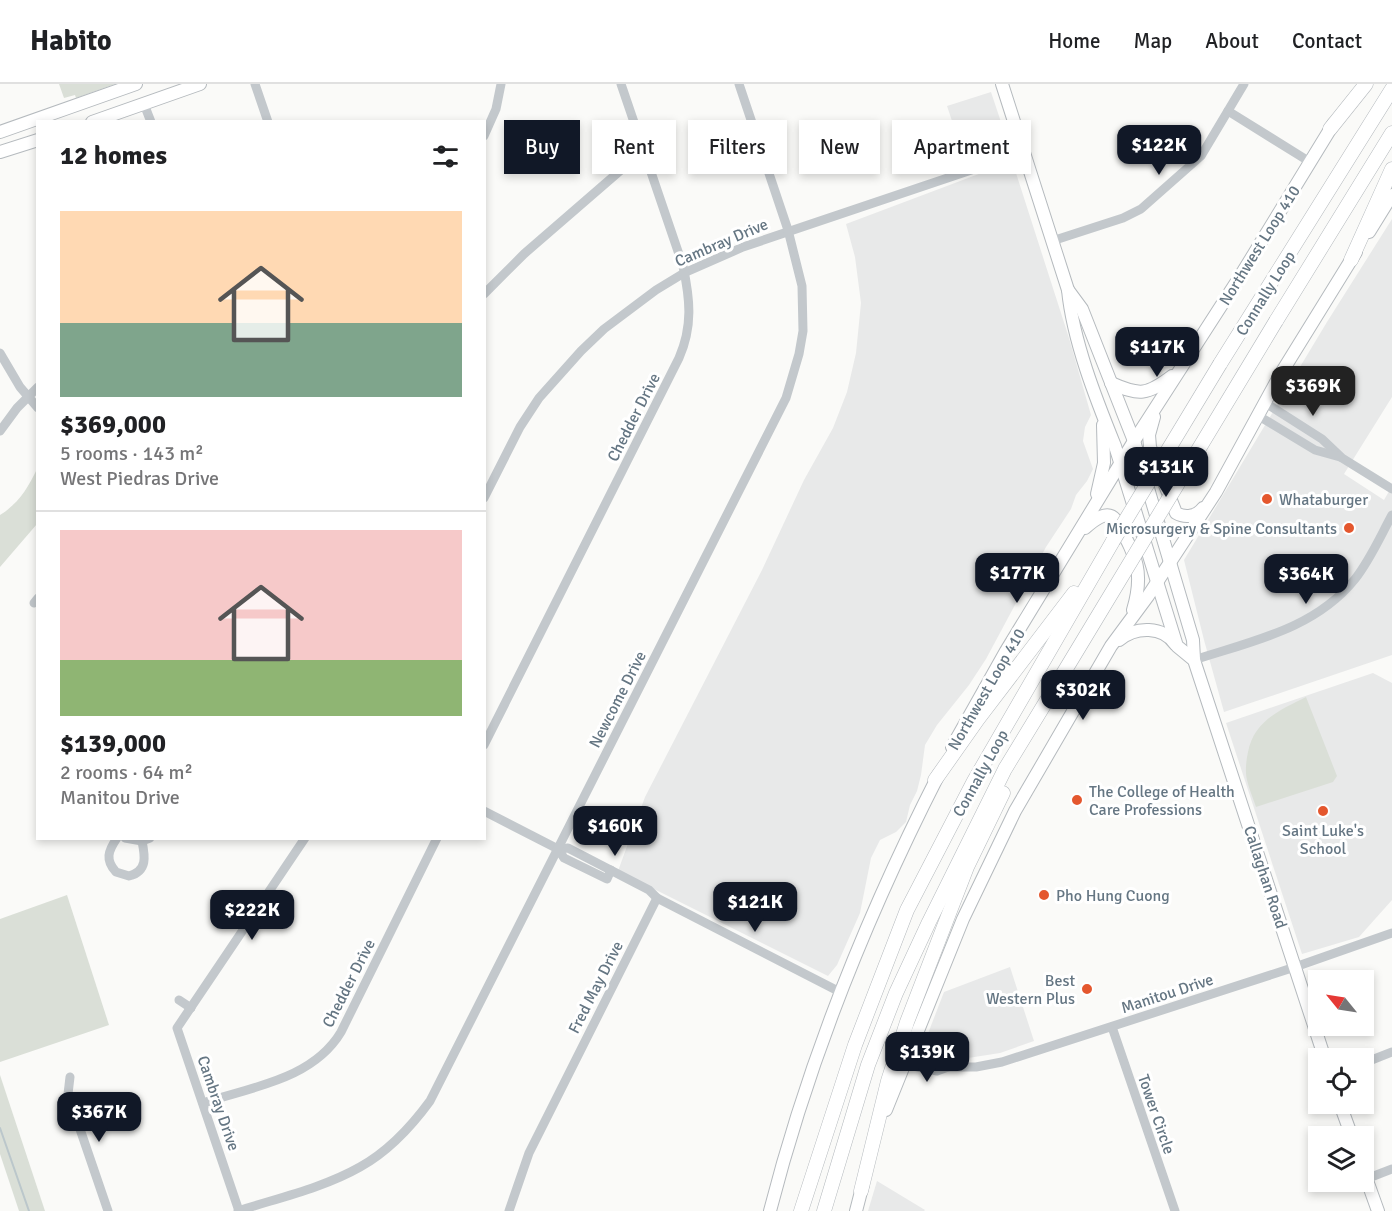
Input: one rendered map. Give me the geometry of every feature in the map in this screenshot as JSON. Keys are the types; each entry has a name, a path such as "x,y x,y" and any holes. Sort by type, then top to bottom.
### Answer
{"highway":[{"path":"1330,129 1366,84"},
{"name":"Connally Loop","path":"801,1211 855,1045 907,910 974,781 1113,541 1220,364 1392,89"},
{"name":"Connally Loop","path":"824,1211 868,1065 896,993 928,922 1000,779 1392,133"},
{"path":"1351,260 1392,169"},
{"path":"935,780 1113,541"},
{"path":"861,1191 888,1081 907,1022 967,867 1058,682"}],"main road":[{"path":"48,120 64,116 136,84"},
{"path":"98,120 200,84"},
{"name":"Callaghan Road","path":"1002,84 1015,120"},
{"name":"Northwest Loop 410","path":"770,1211 803,1093 840,992 888,877 935,780 978,698 1120,463 1241,275 1358,84"},
{"path":"0,132 36,123"},
{"path":"0,153 36,141"},
{"name":"Callaghan Road","path":"1031,169 1068,290 1071,316 1102,415 1120,463 1156,583 1177,645 1194,660"},
{"path":"856,1211 884,1114 963,919 999,843 1065,723 1111,646 1216,492 1264,402 1392,195"},
{"name":"Callaghan Road","path":"1068,290 1082,309 1134,441 1193,640 1194,660 1321,1048"},
{"path":"1111,383 1131,391 1145,393 1180,369"},
{"path":"1158,404 1149,435 1150,447 1176,513 1181,516 1195,515 1216,492"},
{"path":"1091,511 1104,463 1102,415"},
{"path":"1078,534 1101,517 1108,515 1116,520 1134,554 1139,575 1138,592 1130,620"},
{"path":"1111,646 1125,635 1144,630 1162,632 1171,637 1177,645"},
{"path":"1371,1192 1378,1211"}],"street":[{"path":"255,84 267,120"},
{"path":"486,132 496,109 501,84"},
{"name":"Chedder Drive","path":"621,84 634,120"},
{"name":"Newcome Drive","path":"239,1211 331,1180 360,1167 382,1152 415,1121 442,1081 786,398 800,354 804,308 798,264 739,84"},
{"path":"1052,241 1123,218 1141,209 1201,156 1244,84"},
{"path":"144,104 150,120"},
{"path":"1228,111 1310,162"},
{"path":"486,292 524,254 616,174"},
{"name":"Chedder Drive","path":"486,741 683,349 690,317 689,295 652,174"},
{"name":"Cambray Drive","path":"486,494 520,427 539,398 604,329 656,290 684,273 742,247 959,174"},
{"path":"0,353 36,406"},
{"path":"0,430 36,389"},
{"path":"1264,402 1322,439 1342,458 1392,489"},
{"path":"1257,415 1316,450 1342,458"},
{"path":"1194,660 1289,628 1316,615 1333,602 1355,579 1392,515"},
{"path":"486,812 558,849 564,858 649,890 657,898 840,992"},
{"path":"116,840 108,854 111,867 124,875 134,874 142,866 146,857 138,840"},
{"name":"Cambray Drive","path":"239,1211 177,1028 304,840"},
{"name":"Chedder Drive","path":"203,1103 295,1073 311,1064 329,1048 341,1032 436,840"},
{"name":"Fred May Drive","path":"509,1211 529,1153 657,898"},
{"name":"Manitou Drive","path":"906,1059 937,1071 948,1067 989,1065 1112,1027 1392,933"},
{"path":"179,1000 191,1008"},
{"name":"Tower Circle","path":"1112,1027 1175,1211"},
{"path":"1374,1059 1392,1052"},
{"path":"70,1077 68,1094 108,1211"},
{"path":"549,1085 560,1090"},
{"path":"1374,1173 1392,1169"}],"shaded area":[{"path":"59,84 115,84 76,98 75,95 64,98"},
{"path":"991,92 1000,120 952,120 947,106"},
{"path":"979,174 1016,174 1091,415 1085,427 1083,441 1093,469 1076,495 1071,509 1046,547 986,659 925,745 921,775 906,822 896,832 880,840 871,858 860,913 837,965 828,976 618,871 645,797 762,570 804,480 833,428 847,392 856,353 861,303 855,257 846,224"},
{"path":"1392,219 1392,397 1344,474 1384,500 1392,486 1392,655 1224,712 1184,560 1327,322"},
{"path":"36,471 36,525 0,567 0,515 12,506 30,483"},
{"name":"Saint Luke's School","path":"1373,673 1392,683 1392,900 1359,937 1302,954 1226,723"},
{"path":"1306,697 1337,776 1333,782 1256,807 1246,774 1251,741 1262,724"},
{"path":"67,895 109,1025 0,1062 0,919"},
{"path":"1010,967 1034,1041 1000,1053 968,1058 944,1056 922,1049 944,992"},
{"path":"0,1075 45,1211 19,1211 0,1154"},
{"path":"877,1181 925,1210 868,1211"}],"waterway":[{"path":"0,1128 29,1211"}],"place":[{"name":"Whataburger","path":"1267,499"},
{"name":"Microsurgery & Spine Consultants","path":"1349,528"},
{"name":"The College of Health Care Professions","path":"1077,800"},
{"name":"Saint Luke's School","path":"1323,811"},
{"name":"Pho Hung Cuong","path":"1044,895"},
{"name":"Best Western Plus","path":"1087,989"}]}
